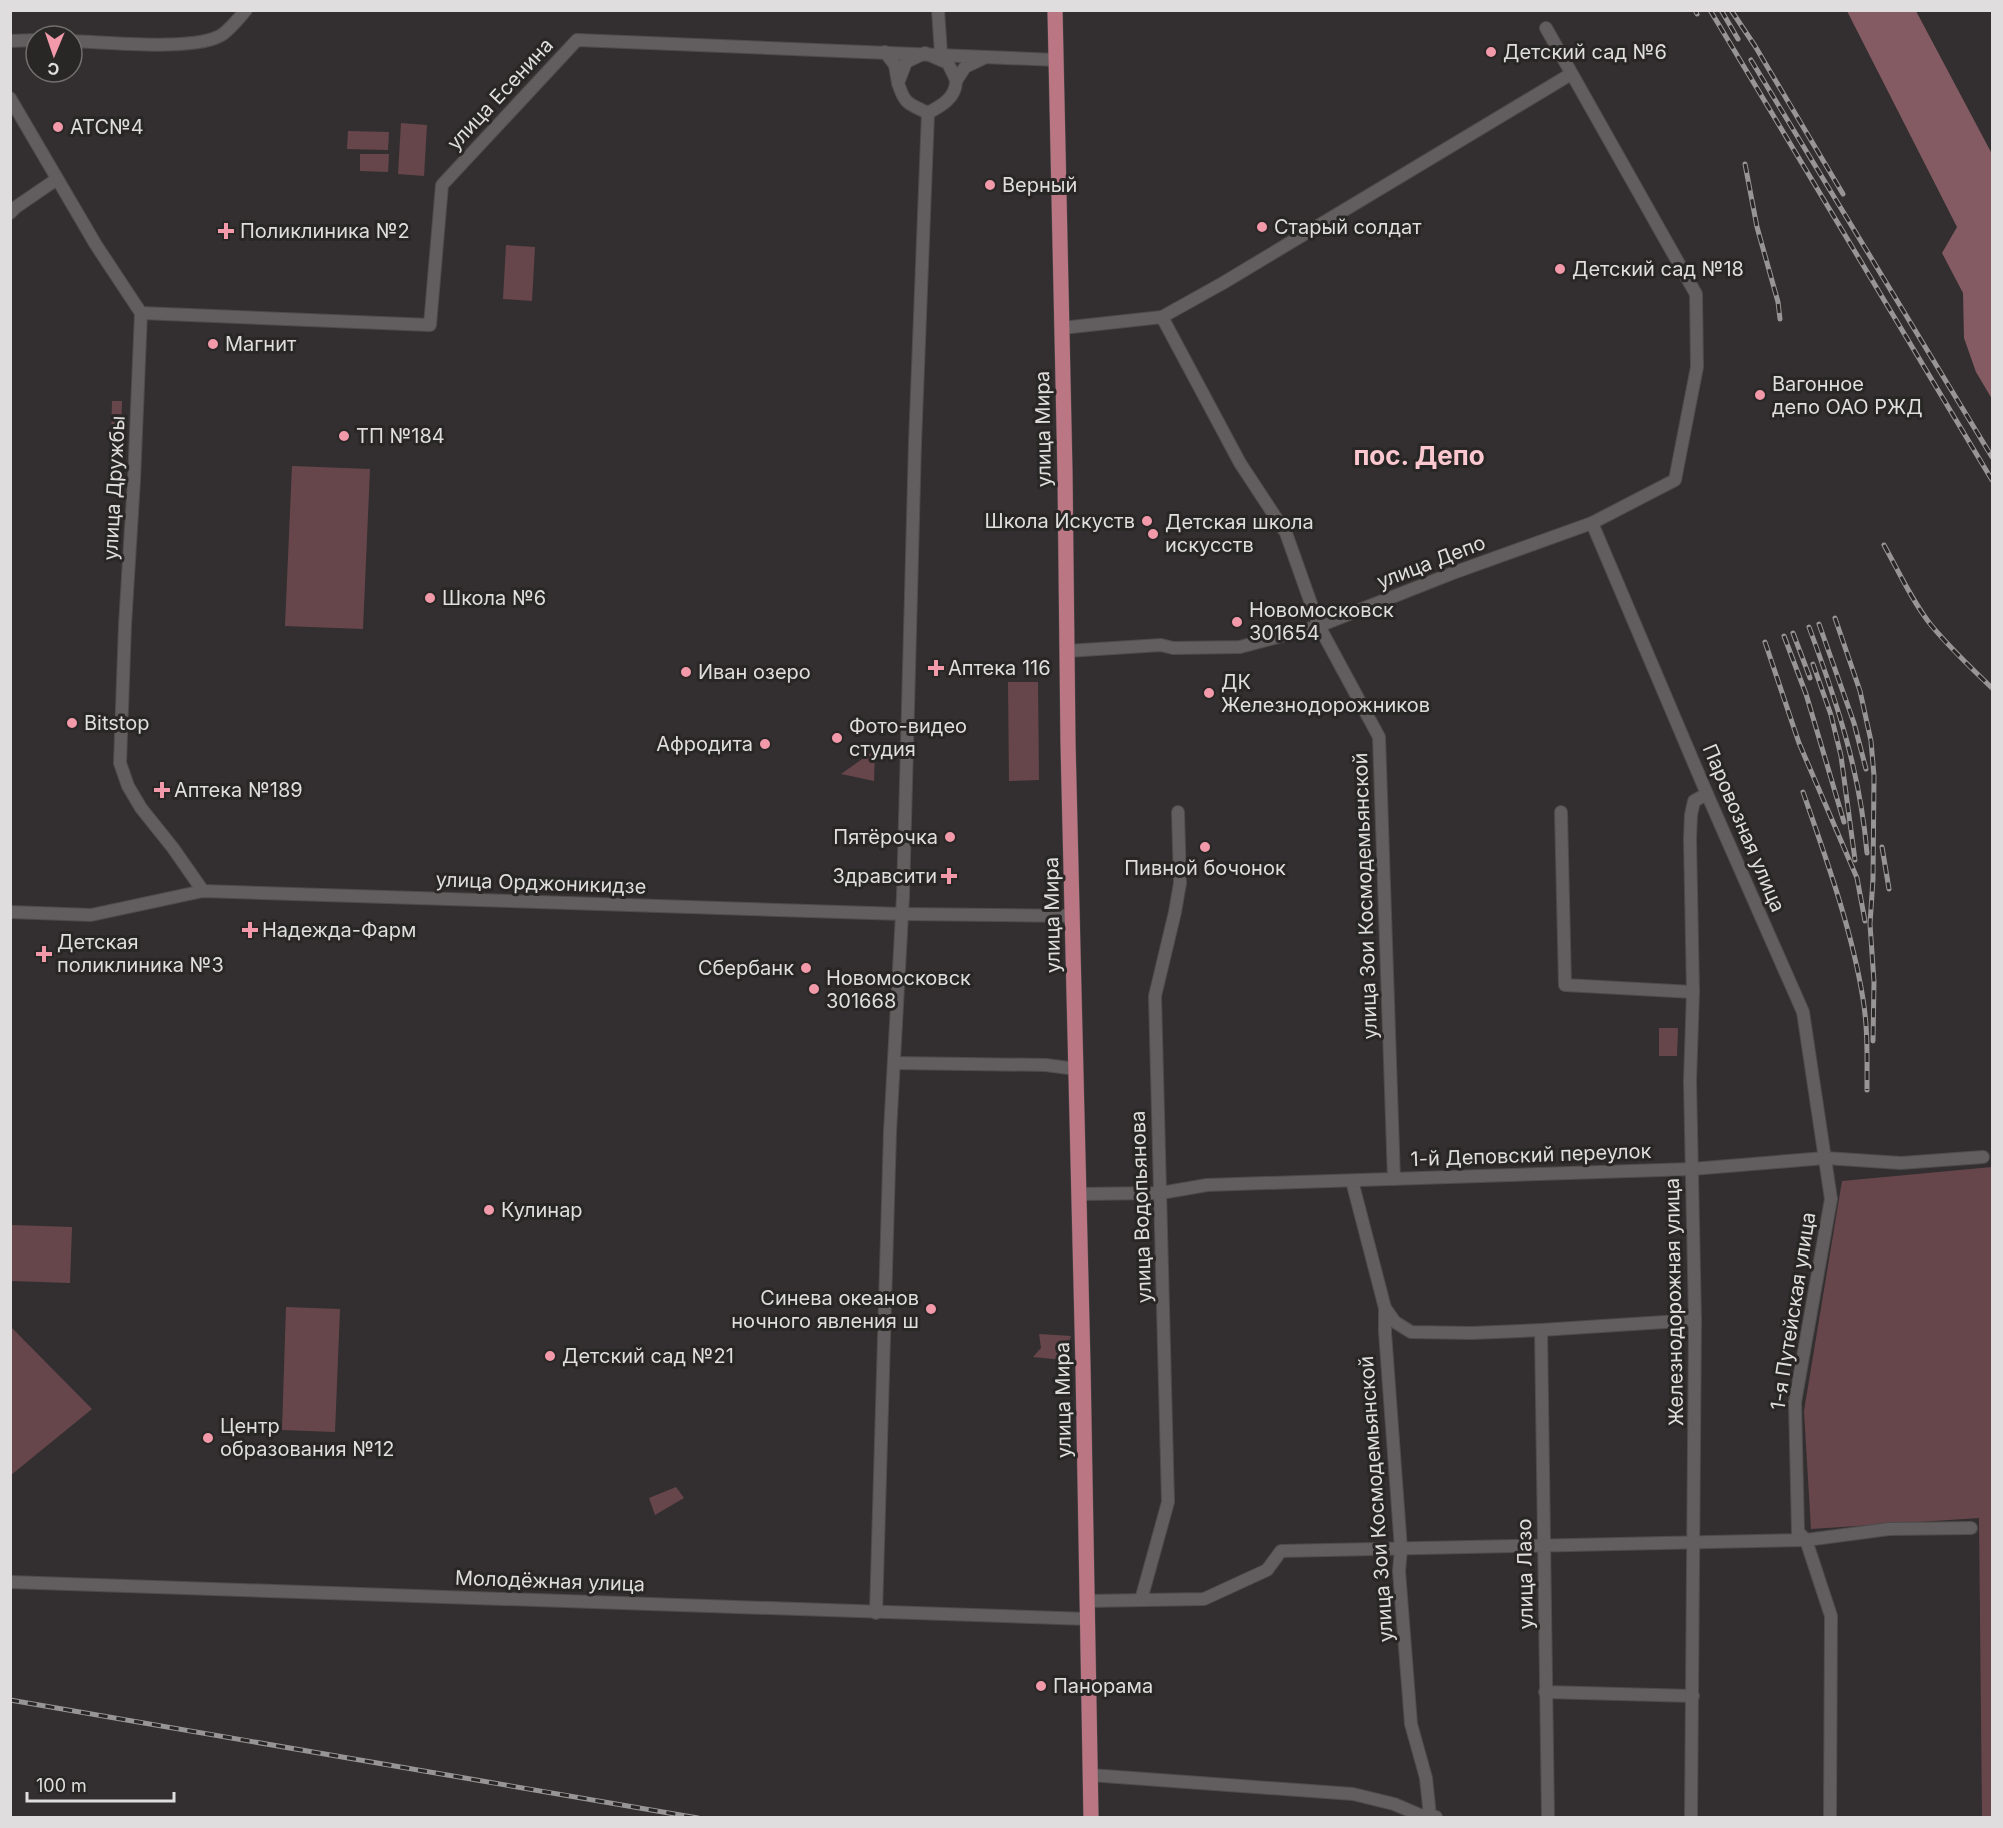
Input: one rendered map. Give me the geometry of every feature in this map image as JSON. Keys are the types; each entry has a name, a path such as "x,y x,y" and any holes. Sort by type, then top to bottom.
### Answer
{"main road":[{"name":"улица Мира","path":"1055,10 1091,1818"}],"street":[{"path":"84,41 180,45 202,42 222,34 246,10"},
{"path":"938,10 941,54"},
{"path":"1062,328 1162,317 1223,283 1571,74 1546,28"},
{"name":"улица Есенина","path":"141,313 430,325 442,185 578,40 1057,60"},
{"path":"885,52 895,65 902,98 928,113"},
{"path":"897,83 906,62 925,53 948,63 956,81"},
{"path":"928,113 946,104 956,81 966,67 987,57"},
{"name":"улица Депо","path":"1067,651 1161,645 1173,648 1240,647 1319,626 1453,573 1592,523 1675,480 1697,367 1696,294 1571,74"},
{"path":"10,98 96,245 141,313"},
{"path":"876,1612 928,113"},
{"path":"10,213 57,179"},
{"name":"улица Дружбы","path":"141,313 120,763 128,786 141,808 203,891"},
{"path":"1162,317 1240,463 1287,533 1319,626"},
{"name":"Паровозная улица","path":"1592,523 1803,1012 1825,1158"},
{"name":"улица Зои Космодемьянской","path":"1319,626 1379,736 1394,1179"},
{"name":"Железнодорожная улица","path":"1691,1818 1695,1320 1690,1081 1693,992 1691,815 1694,801 1707,794"},
{"name":"улица Водопьянова","path":"1142,1600 1168,1502 1155,996 1180,883 1178,812"},
{"path":"1561,812 1565,985 1693,992"},
{"name":"улица Орджоникидзе","path":"10,912 91,915 203,891 902,914 1073,916"},
{"path":"894,1063 1046,1065 1076,1069"},
{"name":"1-й Деповский переулок","path":"1080,1194 1161,1193 1207,1185 1692,1169 1825,1158 1900,1163 1983,1157"},
{"name":"1-я Путейская улица","path":"1825,1158 1831,1199 1795,1402 1798,1532 1806,1540 1831,1616 1830,1818"},
{"name":"улица Зои Космодемьянской","path":"1352,1181 1384,1308 1401,1549 1399,1571 1411,1724 1426,1778 1433,1817"},
{"path":"1384,1308 1395,1322 1411,1332 1472,1333 1695,1320"},
{"name":"улица Лазо","path":"1541,1330 1548,1818"},
{"path":"1088,1601 1204,1599 1267,1570 1281,1551 1806,1540 1889,1529 1971,1528"},
{"name":"Молодёжная улица","path":"10,1582 1088,1619"},
{"path":"1545,1692 1693,1696"},
{"path":"1090,1775 1353,1794 1433,1817"}],"shaded area":[{"path":"1847,11 1916,11 1992,154 1992,399 1976,372 1964,338 1963,293 1942,253 1957,227"},
{"path":"401,123 427,125 424,176 398,174"},
{"path":"348,131 389,132 388,150 347,149"},
{"path":"360,154 389,154 388,172 360,171"},
{"path":"506,245 535,247 532,301 503,299"},
{"path":"112,401 122,401 121,440 111,440"},
{"path":"292,466 370,469 363,629 285,626"},
{"path":"1008,682 1038,682 1039,780 1009,781"},
{"path":"875,750 874,781 841,774"},
{"path":"1659,1028 1678,1028 1677,1056 1659,1056"},
{"path":"1992,1167 1992,1817 1982,1817 1979,1518 1811,1529 1804,1411 1842,1181"},
{"path":"11,1225 72,1227 70,1283 11,1281"},
{"path":"286,1307 340,1309 335,1432 282,1430"},
{"path":"11,1327 92,1409 10,1475"},
{"path":"1039,1334 1071,1336 1063,1360 1033,1357 1041,1348"},
{"path":"676,1487 684,1498 655,1515 649,1498"}],"railway":[{"path":"1695,10 1697,14"},
{"path":"1710,10 1992,480"},
{"path":"1721,10 1738,39"},
{"path":"1731,10 1843,194"},
{"path":"1751,60 1992,457"},
{"path":"1745,164 1757,227 1778,302 1780,319"},
{"path":"1884,545 1924,616 1953,650 1992,688"},
{"path":"1835,618 1860,691 1871,741 1874,776 1870,924 1874,982 1873,1041"},
{"path":"1819,624 1854,723 1866,769"},
{"path":"1809,627 1829,683 1853,765 1867,853"},
{"path":"1793,633 1810,678"},
{"path":"1784,636 1806,694 1844,822"},
{"path":"1765,642 1799,743 1857,878 1865,921"},
{"path":"1813,664 1831,715 1841,756 1855,860"},
{"path":"1803,792 1838,894 1858,973 1866,1022 1867,1090"},
{"path":"1882,847 1889,889"},
{"path":"10,1700 698,1818"}],"place":[{"name":"Детский сад №6","path":"1491,52"},
{"name":"АТС№4","path":"58,127"},
{"name":"Верный","path":"990,185"},
{"name":"Старый солдат","path":"1262,227"},
{"name":"Поликлиника №2","path":"226,231"},
{"name":"Детский сад №18","path":"1560,269"},
{"name":"Магнит","path":"213,344"},
{"name":"Вагонное депо ОАО РЖД","path":"1760,395"},
{"name":"ТП №184","path":"344,436"},
{"name":"Школа Искуств","path":"1147,521"},
{"name":"Детская школа искусств","path":"1153,534"},
{"name":"Школа №6","path":"430,598"},
{"name":"Новомосковск 301654","path":"1237,622"},
{"name":"Аптека 116","path":"936,668"},
{"name":"Иван озеро","path":"686,672"},
{"name":"ДК Железнодорожников","path":"1209,693"},
{"name":"Bitstop","path":"72,723"},
{"name":"Фото-видео студия","path":"837,738"},
{"name":"Афродита","path":"765,744"},
{"name":"Аптека №189","path":"162,790"},
{"name":"Пятёрочка","path":"950,837"},
{"name":"Пивной бочонок","path":"1205,847"},
{"name":"Здравсити","path":"949,876"},
{"name":"Надежда-Фарм","path":"250,930"},
{"name":"Детская поликлиника №3","path":"44,954"},
{"name":"Сбербанк","path":"806,968"},
{"name":"Новомосковск 301668","path":"814,989"},
{"name":"Кулинар","path":"489,1210"},
{"name":"Синева океанов ночного явления ш","path":"931,1309"},
{"name":"Детский сад №21","path":"550,1356"},
{"name":"Центр образования №12","path":"208,1438"},
{"name":"Панорама","path":"1041,1686"}],"district":[{"name":"пос. Депо","path":"1419,456"}]}
